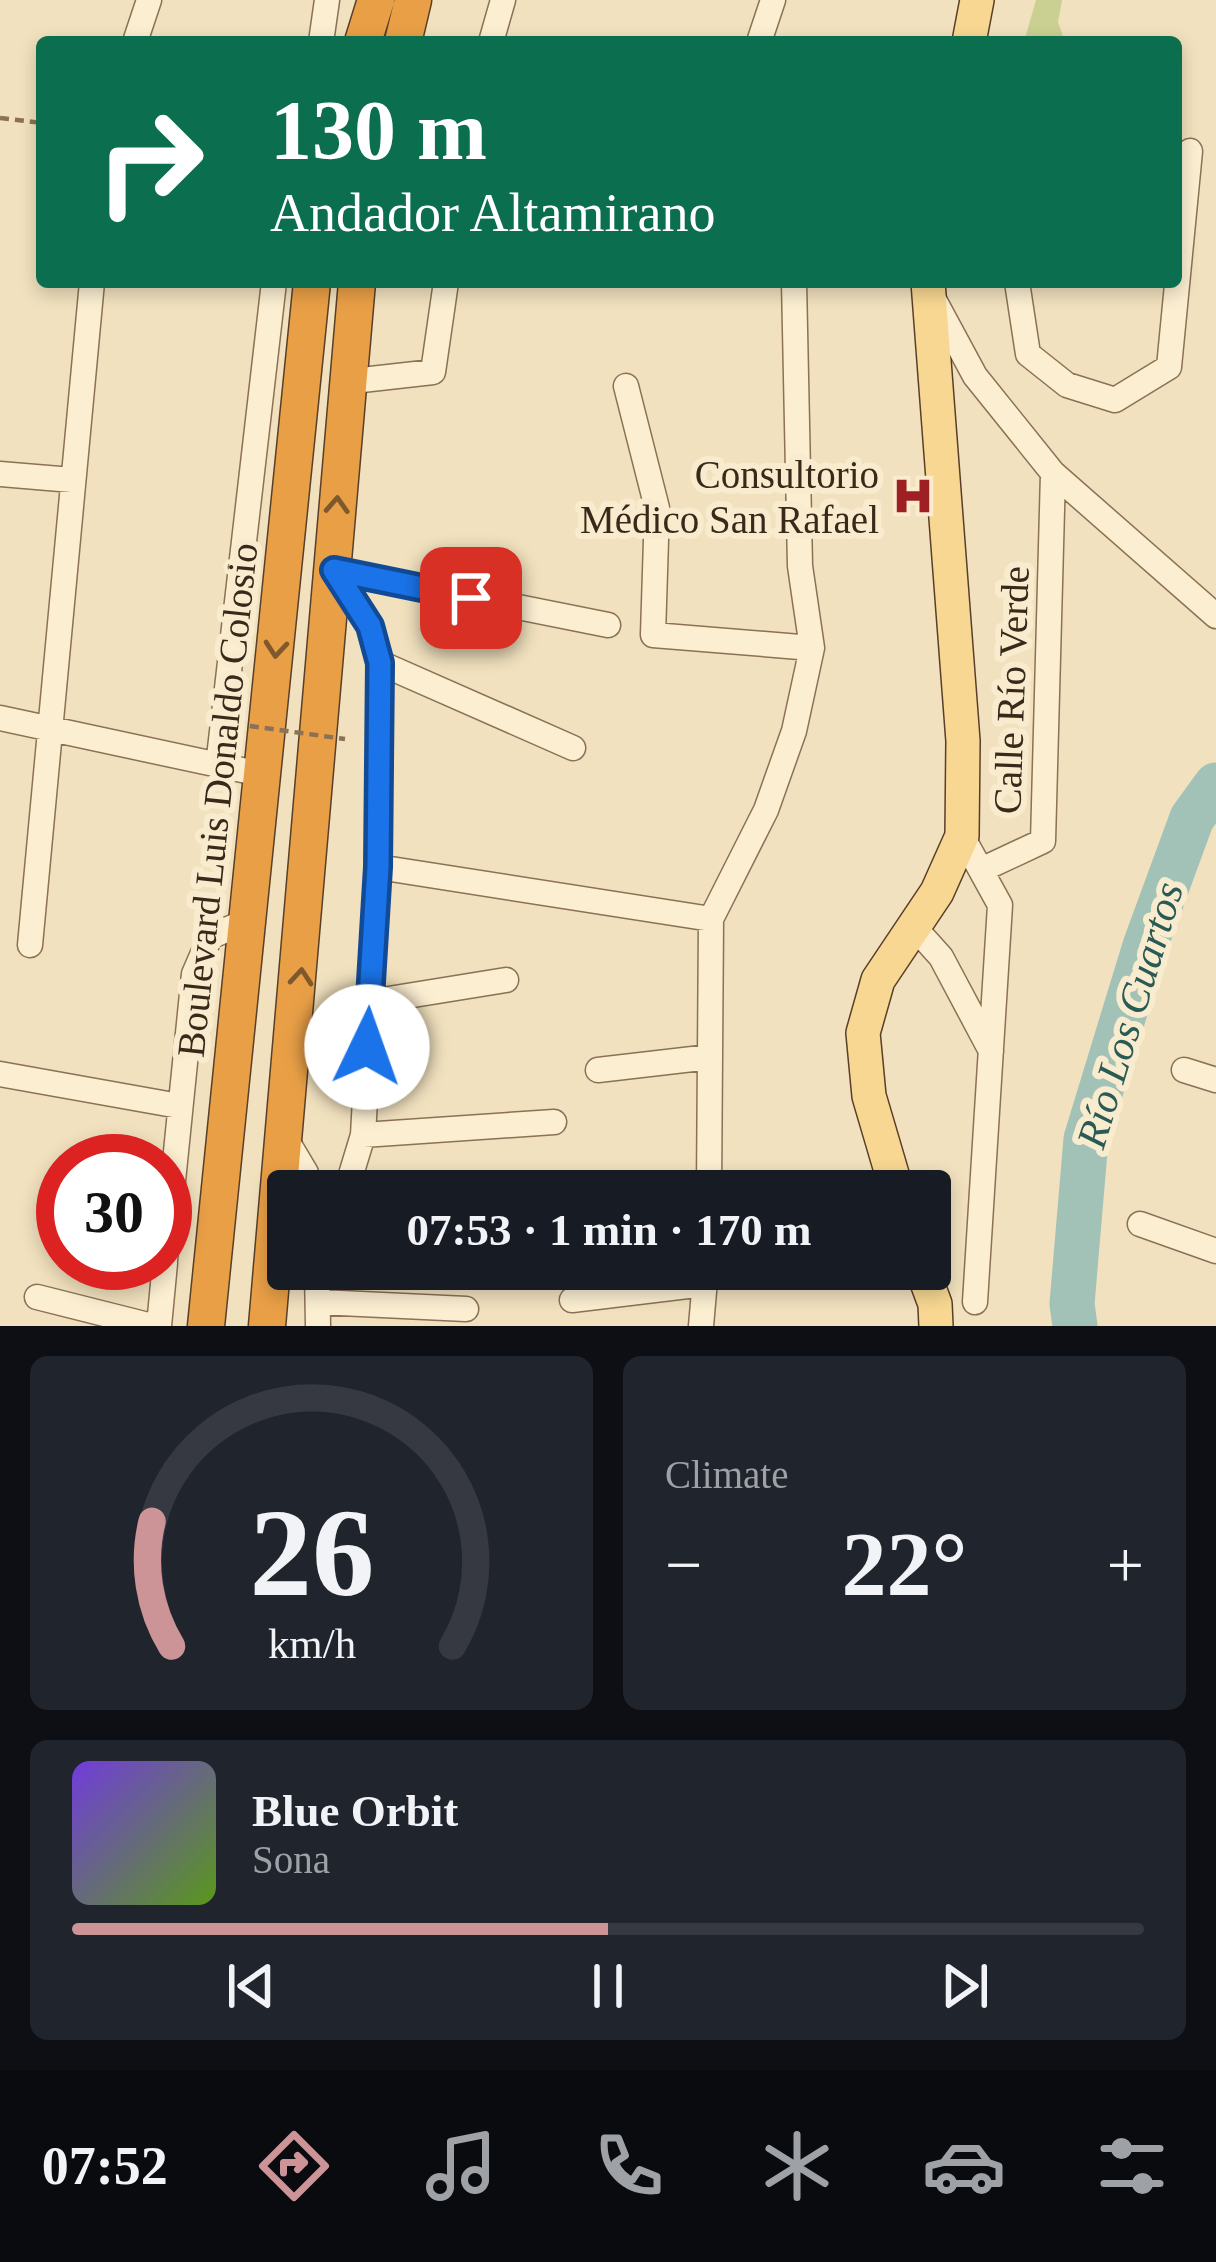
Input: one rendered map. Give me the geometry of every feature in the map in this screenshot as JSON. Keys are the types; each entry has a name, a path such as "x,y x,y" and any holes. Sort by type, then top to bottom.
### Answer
{"highway":[{"path":"365,36 376,0"},
{"path":"404,36 413,0"},
{"path":"267,1326 334,570 344,382 356,288"},
{"name":"Boulevard Luis Donaldo Colosio","path":"206,1326 265,775 297,302"},
{"path":"236,1023 246,1043 227,1221 236,1229 252,1230 260,1219 283,1047 296,1028"},
{"path":"219,1326 225,1317 248,1318 254,1326"}],"main road":[{"path":"969,36 977,0"},
{"path":"891,1170 869,1096 863,1033 878,980 914,927 962,836 963,742 928,288"},
{"path":"930,1290 936,1326"}],"street":[{"path":"137,36 149,0"},
{"path":"322,36 327,0"},
{"path":"493,36 503,0"},
{"path":"761,36 773,0"},
{"path":"1182,234 1190,151"},
{"path":"31,945 91,288"},
{"path":"344,382 433,372 445,288"},
{"path":"709,1170 711,919 766,810 794,731 812,648 800,566 794,288"},
{"path":"930,288 975,376 1053,473 1213,605"},
{"path":"1019,288 1028,354 1067,386 1115,400 1169,368 1177,288"},
{"path":"218,766 297,302"},
{"path":"626,386 657,508 653,635 812,648"},
{"name":"Calle Río Verde","path":"981,870 1042,841 1053,473"},
{"path":"0,474 73,480"},
{"path":"334,570 608,625"},
{"path":"334,570 370,626 380,663 378,867 363,1135 352,1170"},
{"path":"380,663 572,748"},
{"path":"0,718 265,775"},
{"path":"962,836 1000,905 975,1302"},
{"path":"378,867 711,919"},
{"path":"176,1134 194,974 210,938 251,919"},
{"path":"914,927 941,957 991,1051"},
{"path":"370,1002 506,980"},
{"path":"598,1070 710,1058"},
{"path":"1184,1070 1216,1079"},
{"path":"0,1073 179,1106"},
{"path":"363,1135 554,1122"},
{"path":"286,1141 304,1170"},
{"path":"1140,1224 1216,1251"},
{"path":"37,1297 156,1326 161,1290"},
{"path":"572,1300 627,1290"},
{"path":"701,1326 704,1290"},
{"path":"318,1314 466,1309"}],"path":[{"path":"0,118 36,122"},
{"path":"235,724 345,739"}],"green space":[{"path":"1036,0 1062,0 1058,22 1063,36 1026,36"}],"waterway":[{"name":"Río Los Cuartos","path":"1075,1326 1072,1304 1086,1139 1145,946 1192,818 1216,785"}],"place":[{"name":"Consultorio Médico San Rafael","path":"913,496"}],"route":[{"path":"367,1047 378,867 380,663 370,626 334,570 471,598"}]}
